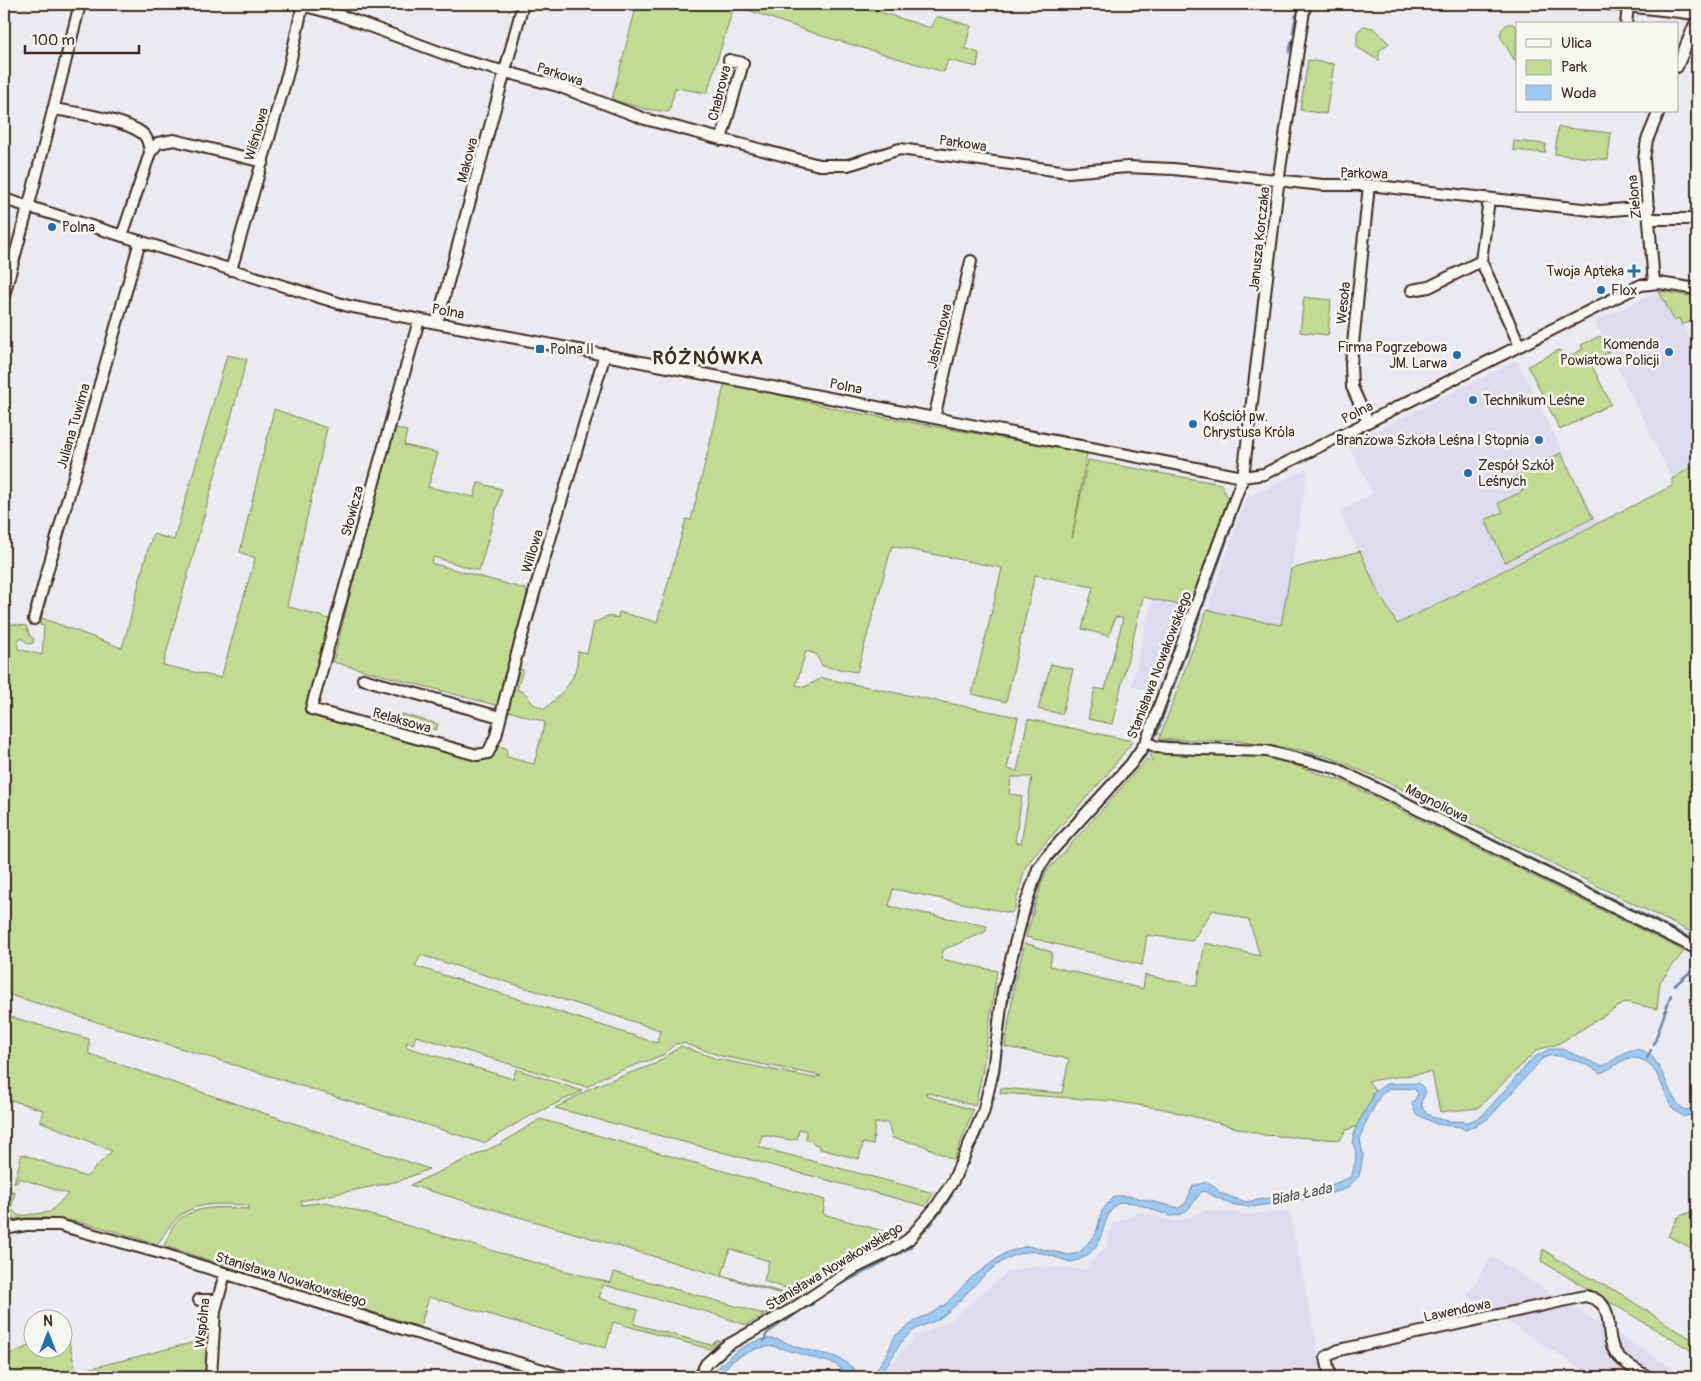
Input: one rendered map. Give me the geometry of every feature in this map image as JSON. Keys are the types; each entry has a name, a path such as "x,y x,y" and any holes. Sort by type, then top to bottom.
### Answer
{"street":[{"path":"4,295 80,4"},
{"name":"Parkowa","path":"301,4 339,15 453,57 558,86 645,119 807,163 830,166 848,165 900,149 1068,172 1148,168 1329,185 1369,185 1600,211 1649,207"},
{"name":"Wiśniowa","path":"231,270 291,62 301,4"},
{"name":"Makowa","path":"437,323 523,4"},
{"name":"Janusza Korczaka","path":"1243,477 1279,179 1305,4"},
{"path":"1609,4 1697,14"},
{"path":"1626,22 1628,6"},
{"path":"1678,65 1693,40 1697,19"},
{"name":"Chabrowa","path":"720,140 743,63 729,60"},
{"path":"53,109 99,118 138,131 147,139 150,153"},
{"name":"Zielona","path":"1654,282 1645,154 1647,140 1659,112"},
{"path":"122,236 150,153 156,145 170,140 263,162"},
{"name":"Wesoła","path":"1368,422 1352,386 1350,364 1369,185"},
{"name":"Polna","path":"4,199 333,302 1243,477 1264,474 1641,285 1654,282"},
{"path":"1489,199 1481,261 1520,346"},
{"path":"1650,219 1697,219"},
{"name":"Juliana Tuwima","path":"34,619 140,241"},
{"name":"Jaśminowa","path":"934,418 971,261"},
{"path":"1412,290 1429,287 1481,261"},
{"path":"1654,282 1697,289"},
{"name":"Słowicza","path":"311,709 419,320"},
{"name":"Willowa","path":"485,755 494,745 535,590 605,354"},
{"name":"Stanisława Nowakowskiego","path":"699,1377 706,1364 726,1346 794,1308 853,1269 909,1240 936,1208 953,1181 983,1113 994,1072 1003,990 1025,906 1038,868 1052,849 1131,764 1146,742 1243,477"},
{"path":"363,679 500,717"},
{"name":"Relaksowa","path":"311,709 472,754 485,755"},
{"name":"Magnoliowa","path":"1146,742 1157,747 1167,748 1266,751 1290,755 1340,770 1697,949"},
{"name":"Stanisława Nowakowskiego","path":"4,1229 26,1225 60,1225 567,1377"},
{"name":"Wspólna","path":"211,1377 217,1300 225,1273"},
{"name":"Lawendowa","path":"1330,1377 1326,1357 1339,1350 1585,1296 1595,1299 1607,1312 1612,1345 1616,1353 1648,1377"},
{"path":"199,1300 217,1300"}],"shaded area":[{"path":"1659,291 1674,319 1679,318 1697,353 1697,463 1672,479 1595,321"},
{"name":"Zespół Szkół Leśnych","path":"1517,360 1598,523 1397,624 1376,588 1339,511 1373,494 1348,445 1352,443 1359,445 1361,438"},
{"path":"1308,468 1282,625 1207,610 1246,498"},
{"path":"1152,599 1189,607 1156,692 1133,686 1132,684"},
{"path":"1205,1210 1247,1214 1290,1212 1323,1377 880,1377 915,1337 949,1321 1008,1271 1032,1267 1085,1269 1107,1246 1111,1224 1142,1212 1174,1221 1188,1218"},
{"path":"1491,1256 1686,1377 1594,1377 1467,1296"}],"green space":[{"path":"637,4 716,4 733,9 707,93 675,88 669,112 645,109 612,99"},
{"path":"731,4 880,4 877,11 931,28 937,16 971,26 965,48 979,53 977,67 948,60 944,72 819,35"},
{"path":"1507,24 1513,24 1516,27 1515,61 1500,36 1502,29"},
{"path":"1364,26 1373,28 1389,43 1379,51 1379,61 1357,47 1357,32"},
{"path":"1308,60 1334,64 1326,114 1300,110"},
{"path":"1558,127 1611,133 1608,160 1555,154"},
{"path":"1514,141 1546,144 1545,153 1513,150"},
{"path":"1659,291 1697,297 1696,319 1682,325 1679,318 1674,320"},
{"path":"1304,297 1331,300 1328,335 1300,332"},
{"path":"1600,336 1609,352 1590,362 1611,404 1560,430 1528,366 1559,350 1564,359 1583,349 1581,345"},
{"path":"227,355 247,359 163,665 221,678 255,558 240,552 274,409 327,428 287,606 332,620 305,710 319,718 346,723 469,756 475,760 489,759 496,745 506,748 507,757 534,764 545,722 505,710 517,668 523,670 517,689 526,694 533,704 545,709 564,690 573,677 578,651 587,653 594,623 608,616 618,618 619,612 657,622 686,519 691,520 725,382 841,410 1087,453 1072,538 1088,460 1221,484 1228,499 1189,607 1143,597 1112,724 1088,719 1095,688 1105,690 1123,618 1115,617 1109,636 1082,629 1093,587 1035,575 1006,702 972,694 1002,568 892,546 857,672 822,666 816,654 806,651 796,685 805,687 822,678 1018,717 1007,769 1017,771 1028,719 1133,741 1105,777 1036,853 1025,868 1014,910 1011,913 893,889 889,906 987,926 985,932 943,950 941,959 997,971 982,1074 975,1106 926,1092 927,1096 973,1110 954,1160 922,1145 892,1138 888,1123 875,1123 873,1145 863,1143 859,1159 820,1149 819,1146 806,1139 806,1131 803,1130 799,1130 797,1139 791,1140 762,1135 759,1147 934,1193 925,1206 555,1108 597,1085 655,1064 681,1046 717,1059 814,1078 821,1076 721,1056 683,1043 675,1044 663,1055 603,1077 587,1087 416,1036 413,1044 407,1042 406,1047 513,1079 516,1069 582,1091 524,1119 484,1143 4,993 4,623 26,626 30,636 34,639 33,643 29,644 21,638 18,640 18,649 42,655 44,626 40,625 42,618 122,648 153,534 174,540","holes":["1011,777 1032,777 1021,843 1015,842 1022,796 1009,794","421,955 660,1030 657,1043 415,966"]},
{"path":"392,427 407,431 404,445 438,453 428,487 474,497 478,483 502,489 479,571 434,557 431,563 525,589 528,595 499,706 333,662"},
{"path":"1561,453 1593,518 1505,562 1485,520 1503,512 1498,503 1523,491 1516,476"},
{"path":"1697,463 1697,935 1385,781 1334,759 1301,750 1236,741 1159,739 1207,610 1281,625 1291,569 1360,551 1376,588 1397,624 1672,486 1672,479"},
{"path":"1051,664 1073,669 1062,714 1038,709"},
{"path":"402,714 438,724 436,730 401,720"},
{"path":"1201,752 1266,756 1342,781 1684,951 1660,982 1657,1009 1626,1002 1558,1044 1537,1050 1478,1108 1440,1112 1432,1072 1368,1081 1376,1091 1372,1094 1373,1097 1356,1127 1346,1130 1340,1140 1264,1135 1164,1109 1112,1101 1000,1093 1001,1088 1062,1093 1069,1059 1005,1047 1015,981 1025,943 1052,952 1050,966 1143,989 1145,975 1197,986 1205,943 1260,956 1249,920 1213,910 1192,941 1147,935 1142,965 1026,937 1042,881 1048,870 1147,759 1152,762 1154,759 1150,756 1152,753"},
{"path":"4,1015 89,1039 89,1054 429,1169 399,1181 301,1201 302,1205 327,1202 514,1257 611,1283 614,1272 764,1314 792,1297 410,1185 500,1144 540,1119 825,1200 823,1214 890,1233 889,1238 823,1275 798,1292 764,1281 769,1261 730,1249 722,1275 797,1297 746,1325 711,1313 603,1285 599,1298 638,1310 634,1324 711,1345 718,1340 720,1342 709,1349 613,1322 606,1348 429,1297 420,1327 164,1246 172,1228 187,1214 208,1208 249,1209 248,1205 206,1205 185,1212 176,1219 158,1244 84,1223 66,1220 29,1218 9,1220 7,1210 12,1191 15,1192 11,1209 19,1216 50,1212 68,1194 19,1178 17,1183 14,1183 22,1154 86,1177 112,1151 40,1121 43,1110 4,1098"},
{"path":"1697,1209 1697,1251 1668,1236 1678,1217"},
{"path":"1543,1249 1574,1270 1616,1291 1697,1343 1697,1354 1541,1261"},
{"path":"203,1340 209,1341 205,1377 8,1377 4,1366 4,1356 22,1349 22,1358 72,1358 72,1355 76,1372"}],"water":[{"name":"Biała Łada","path":"1549,1049 1562,1049 1601,1066 1628,1051 1643,1051 1651,1056 1658,1065 1673,1097 1679,1105 1686,1110 1697,1107 1697,1116 1688,1115 1684,1117 1674,1110 1653,1069 1640,1059 1631,1058 1623,1060 1600,1073 1569,1058 1561,1056 1546,1057 1540,1061 1488,1119 1466,1130 1460,1127 1436,1124 1416,1114 1412,1104 1418,1094 1415,1089 1390,1088 1381,1094 1364,1126 1360,1139 1363,1156 1359,1176 1346,1189 1313,1198 1250,1207 1230,1204 1204,1191 1201,1192 1188,1209 1175,1216 1169,1216 1167,1212 1164,1214 1135,1203 1121,1202 1109,1214 1099,1241 1093,1250 1084,1257 1071,1262 1044,1253 1027,1252 1002,1262 981,1278 943,1316 909,1334 878,1377 851,1377 835,1364 773,1346 758,1348 742,1355 732,1361 717,1377 710,1377 738,1350 756,1341 765,1339 775,1339 839,1358 862,1376 872,1375 886,1356 895,1336 918,1319 946,1304 971,1278 1005,1253 1027,1246 1069,1255 1079,1253 1096,1234 1102,1211 1114,1196 1130,1196 1179,1208 1186,1203 1193,1186 1206,1183 1211,1184 1220,1193 1246,1202 1319,1190 1351,1177 1356,1159 1352,1142 1356,1127 1373,1097 1372,1094 1386,1084 1419,1083 1426,1092 1421,1102 1422,1107 1431,1117 1449,1121 1469,1122 1482,1116 1533,1058"}],"waterway":[{"path":"1293,32 1296,15"},
{"path":"1289,52 1292,41"},
{"path":"1203,606 1235,517"},
{"path":"1173,688 1200,614"},
{"path":"1157,734 1171,693"},
{"path":"1155,741 1261,746"},
{"path":"1271,747 1312,755 1336,764"},
{"path":"1087,820 1149,752"},
{"path":"1341,766 1379,783"},
{"path":"1360,786 1463,839"},
{"path":"1387,787 1582,884"},
{"path":"1037,889 1050,863 1082,826"},
{"path":"1468,841 1682,948"},
{"path":"1591,888 1697,941"},
{"path":"1030,914 1035,897"},
{"path":"1023,936 1027,925"},
{"path":"1019,954 1021,943"},
{"path":"1008,1002 1016,963"},
{"path":"1675,985 1697,966"},
{"path":"1654,1044 1671,995"},
{"path":"998,1079 1006,1015"},
{"path":"1647,1058 1651,1050"},
{"path":"987,1118 994,1097"},
{"path":"973,1151 983,1128"},
{"path":"968,1164 970,1157"},
{"path":"955,1189 962,1175"},
{"path":"938,1215 952,1195"},
{"path":"930,1226 933,1222"},
{"path":"895,1256 911,1247"},
{"path":"842,1284 887,1260"},
{"path":"806,1308 813,1304"},
{"path":"786,1321 794,1315"},
{"path":"764,1341 767,1333 779,1325"}],"place":[{"name":"Polna","path":"52,227"},
{"name":"Twoja Apteka","path":"1634,271"},
{"name":"Flox","path":"1601,290"},
{"name":"Polna II","path":"540,349"},
{"name":"Komenda Powiatowa Policji","path":"1669,352"},
{"name":"Firma Pogrzebowa JM. Larwa","path":"1457,355"},
{"name":"Technikum Leśne","path":"1473,400"},
{"name":"Kościół pw. Chrystusa Króla","path":"1193,424"},
{"name":"Branżowa Szkoła Leśna I Stopnia","path":"1539,440"},
{"name":"Zespół Szkół Leśnych","path":"1468,473"}],"district":[{"name":"RÓŻNÓWKA","path":"708,357"}]}
